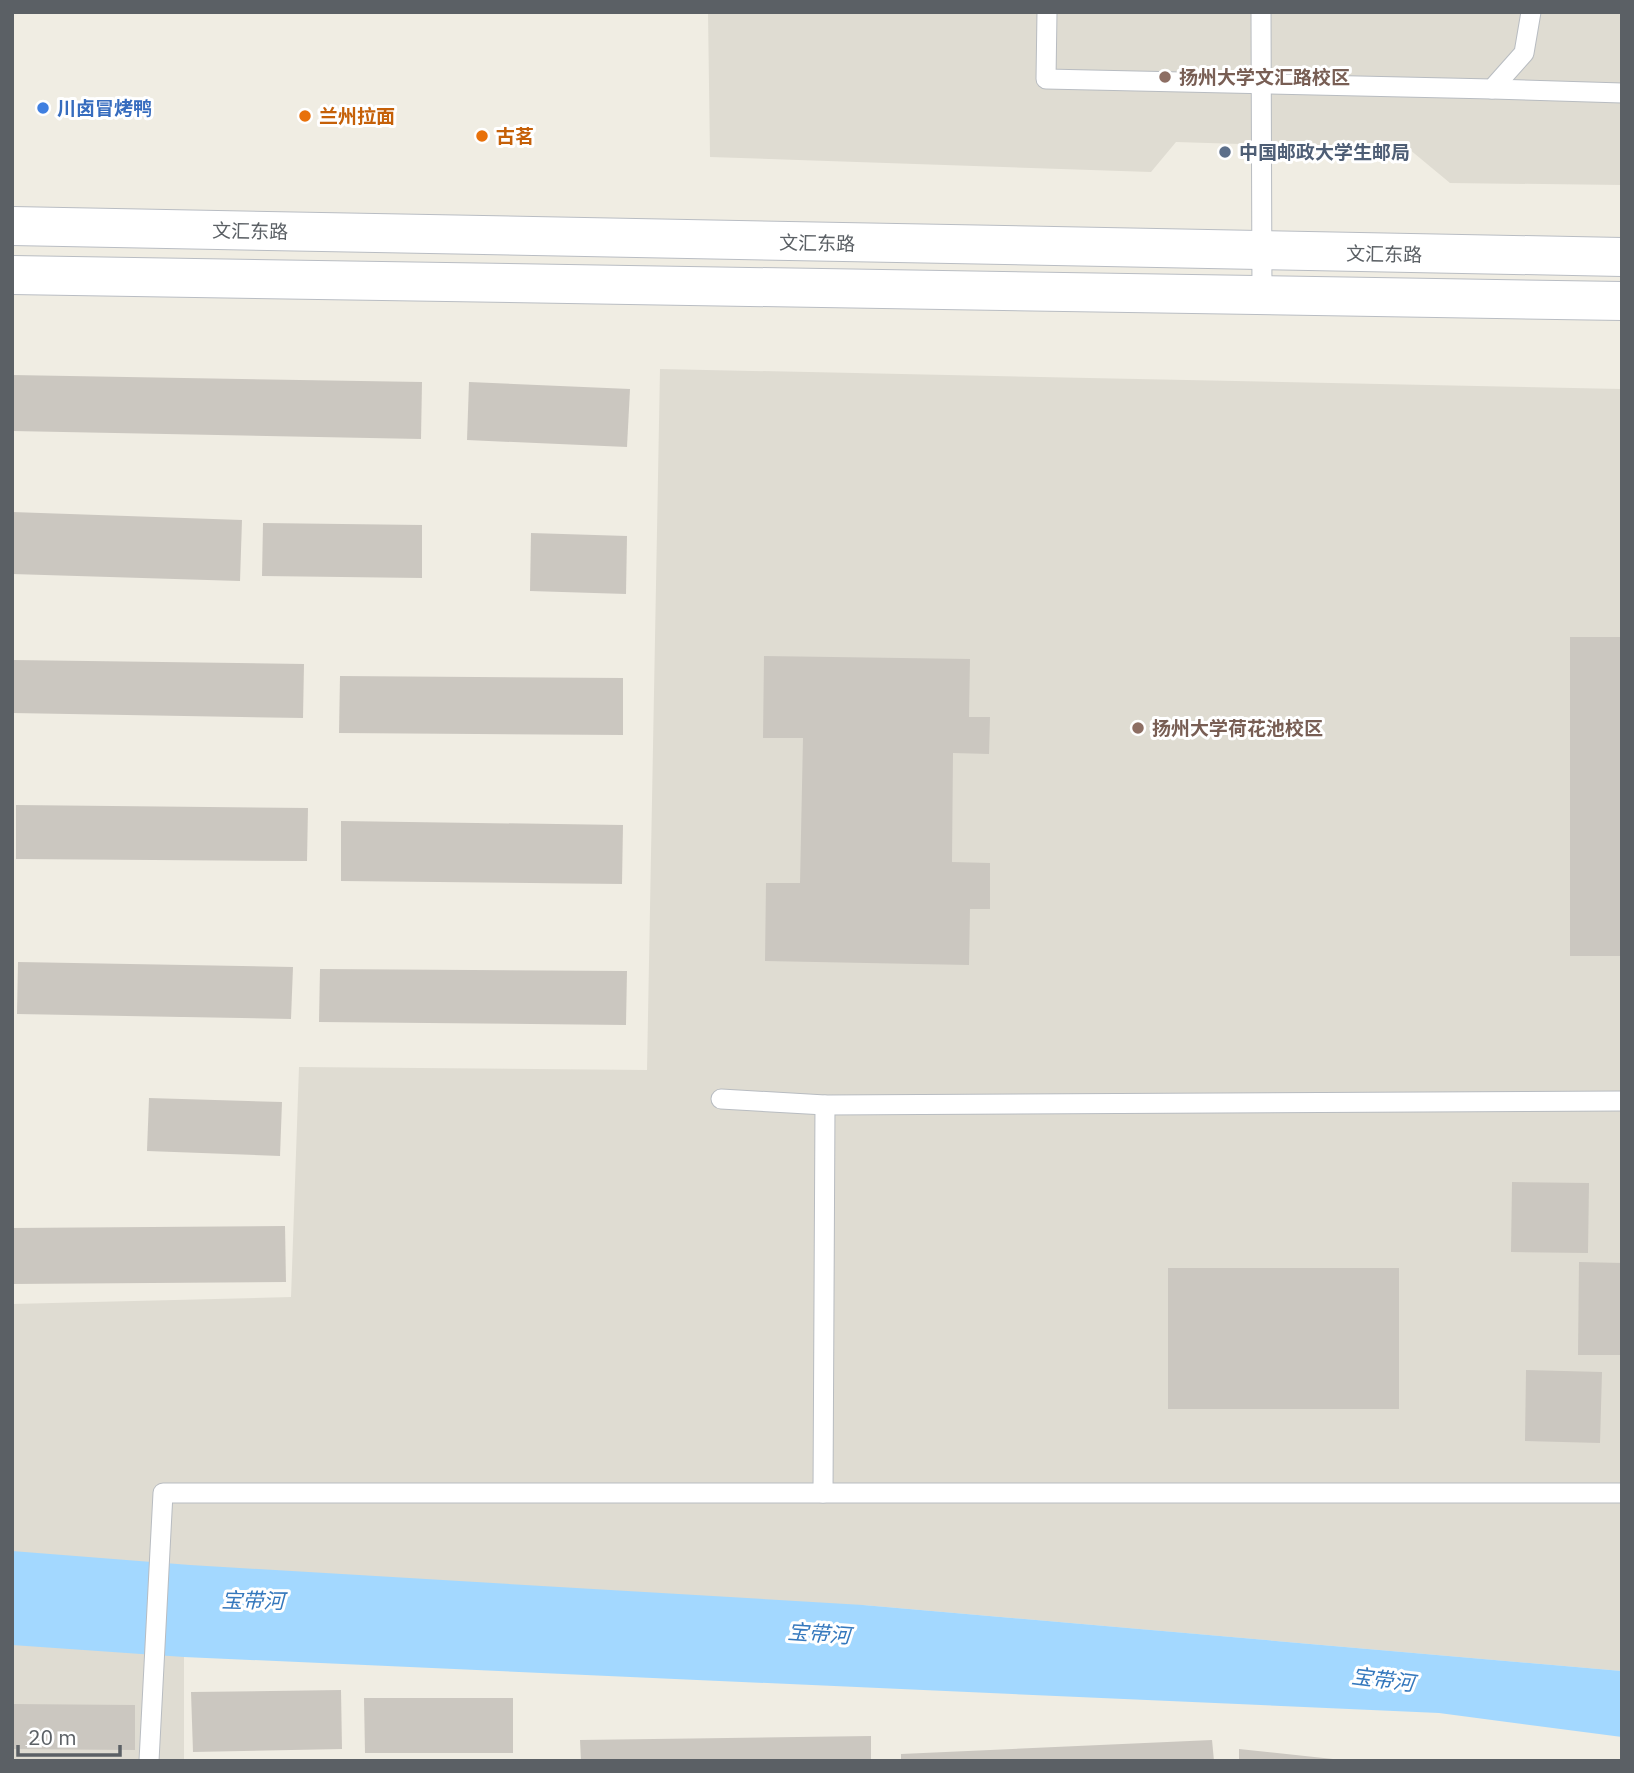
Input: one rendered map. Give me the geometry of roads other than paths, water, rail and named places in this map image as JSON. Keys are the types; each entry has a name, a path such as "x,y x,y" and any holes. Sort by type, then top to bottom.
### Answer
{"main road":[{"name":"文汇东路","path":"12,226 1622,257"},
{"path":"12,275 1262,298 1622,301"}],"lane":[{"path":"1046,12 1046,79 1261,82 1622,93"},
{"path":"1261,12 1262,298"},
{"path":"1492,89 1524,53 1531,12"},
{"path":"722,1100 825,1105 1622,1101"},
{"path":"823,1493 825,1105"},
{"path":"149,1761 163,1493 1622,1493"}],"water":[{"name":"宝带河","path":"12,1551 190,1565 863,1605 1622,1671 1622,1737 1439,1713 184,1657 12,1645"}],"place":[{"name":"扬州大学文汇路校区","path":"1165,77"},
{"name":"川卤冒烤鸭","path":"43,108"},
{"name":"兰州拉面","path":"305,116"},
{"name":"古茗","path":"482,136"},
{"name":"中国邮政大学生邮局","path":"1225,152"},
{"name":"扬州大学荷花池校区","path":"1138,728"}]}
